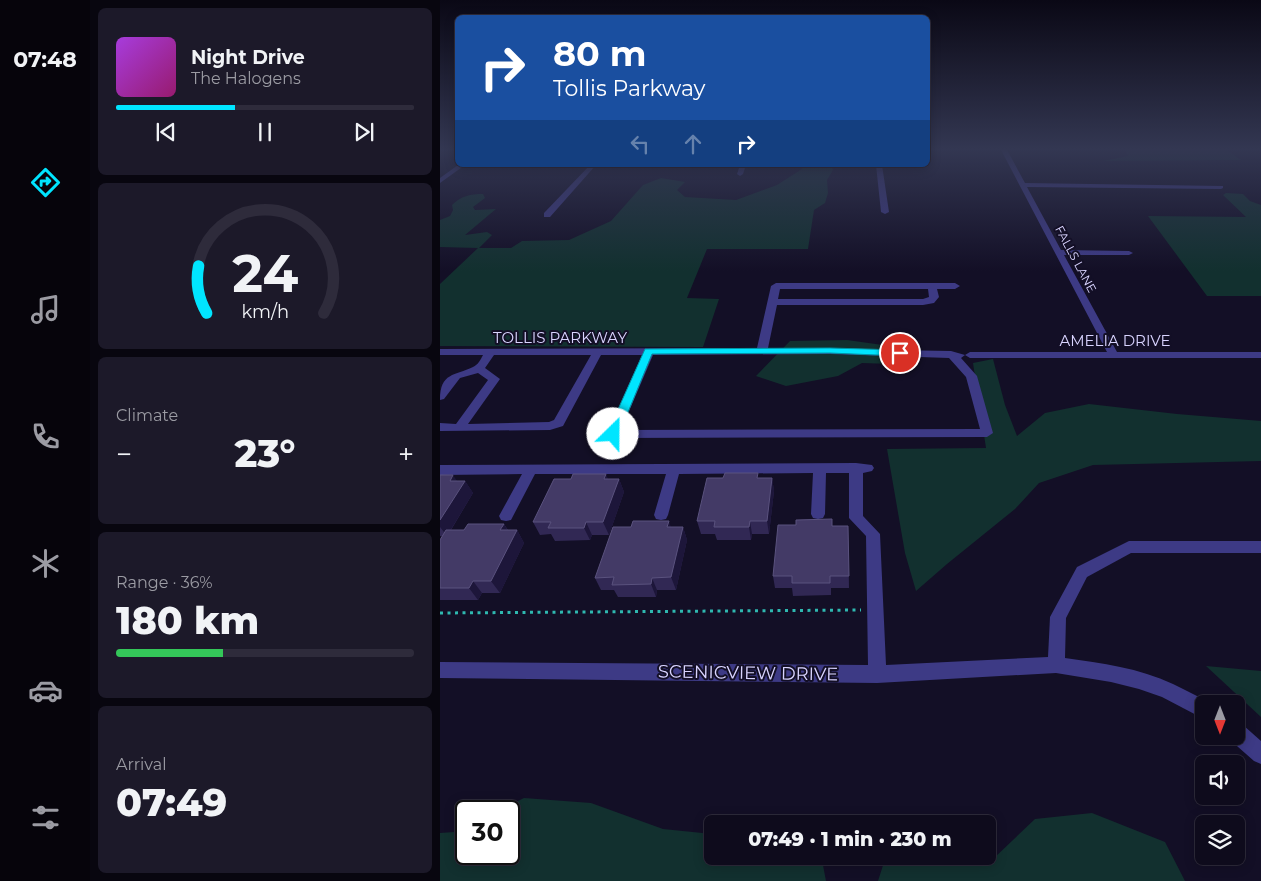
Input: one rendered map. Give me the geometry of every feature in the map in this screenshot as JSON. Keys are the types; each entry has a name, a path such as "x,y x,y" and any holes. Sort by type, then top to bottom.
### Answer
{"street":[{"path":"547,215 571,189"},
{"path":"882,189 885,212"},
{"name":"FALLS LANE","path":"1024,189 1113,354"},
{"path":"1058,252 1129,253"},
{"path":"762,351 776,286 955,286"},
{"path":"772,302 923,302 931,301 934,297 932,286"},
{"path":"649,351 613,434 987,434 971,376 961,354"},
{"name":"AMELIA DRIVE","path":"830,351 961,354 1261,355"},
{"name":"TOLLIS PARKWAY","path":"440,352 830,351"},
{"path":"440,396 456,376 479,369 491,352"},
{"path":"440,428 550,426 559,423 598,352"},
{"path":"459,428 494,380 479,369"},
{"path":"440,470 861,468 856,518 873,534 877,674"},
{"path":"818,514 820,469"},
{"path":"506,516 531,470"},
{"path":"661,515 674,470"},
{"path":"1056,665 1058,617 1082,572 1129,547 1261,547"},
{"name":"SCENICVIEW DRIVE","path":"440,670 877,674 1056,665 1111,673 1139,680 1167,690 1195,705"},
{"path":"1245,740 1261,754"}],"path":[{"path":"440,613 875,609"}],"green space":[{"path":"639,189 678,189 685,197 736,200 766,189 828,189 825,203 814,210 808,249 707,249 687,298 719,299 703,347 440,346 440,284 478,248 440,247 440,220 450,216 453,210 452,205 462,198 483,194 485,198 473,207 475,210 496,209 465,235 487,232 492,235 479,248 511,248 522,241 569,240 611,221"},
{"path":"1226,193 1243,194 1250,201 1261,205 1261,296 1207,296 1148,216 1246,217 1223,195"},
{"path":"847,340 897,347 891,364 862,363 838,376 786,386 756,376 790,341"},
{"path":"993,359 1005,405 1017,436 1045,413 1089,404 1261,421 1261,461 1093,465 1039,483 1015,509 916,591 905,553 887,449 986,448 973,363"},
{"path":"1206,666 1261,671 1261,717 1245,702 1245,695 1237,695"},
{"path":"524,798 591,803 663,829 704,833 704,865 823,865 826,881 440,881 440,833 455,832 455,865 520,865 520,800"},
{"path":"1092,813 1165,842 1185,881 878,881 883,865 996,865 996,856 1035,819"}],"building":[{"path":"725,473 758,473 757,478 772,478 767,521 750,521 749,527 714,527 715,521 697,521 707,478 723,478"},
{"path":"573,474 606,474 604,479 619,479 603,522 586,522 584,528 548,528 551,522 533,522 554,479 571,479"},
{"path":"440,475 453,475 450,481 465,481 440,520"},
{"path":"832,519 832,526 848,526 849,576 830,576 830,583 792,583 792,576 773,576 778,525 796,525 796,520"},
{"path":"633,521 669,521 667,527 683,527 671,577 652,578 651,584 612,585 614,577 595,578 613,527 631,527"},
{"path":"468,524 504,524 500,530 517,530 491,581 473,581 469,588 440,588 440,540 446,530 464,530"}],"route":[{"path":"613,434 649,351 900,353"}]}
